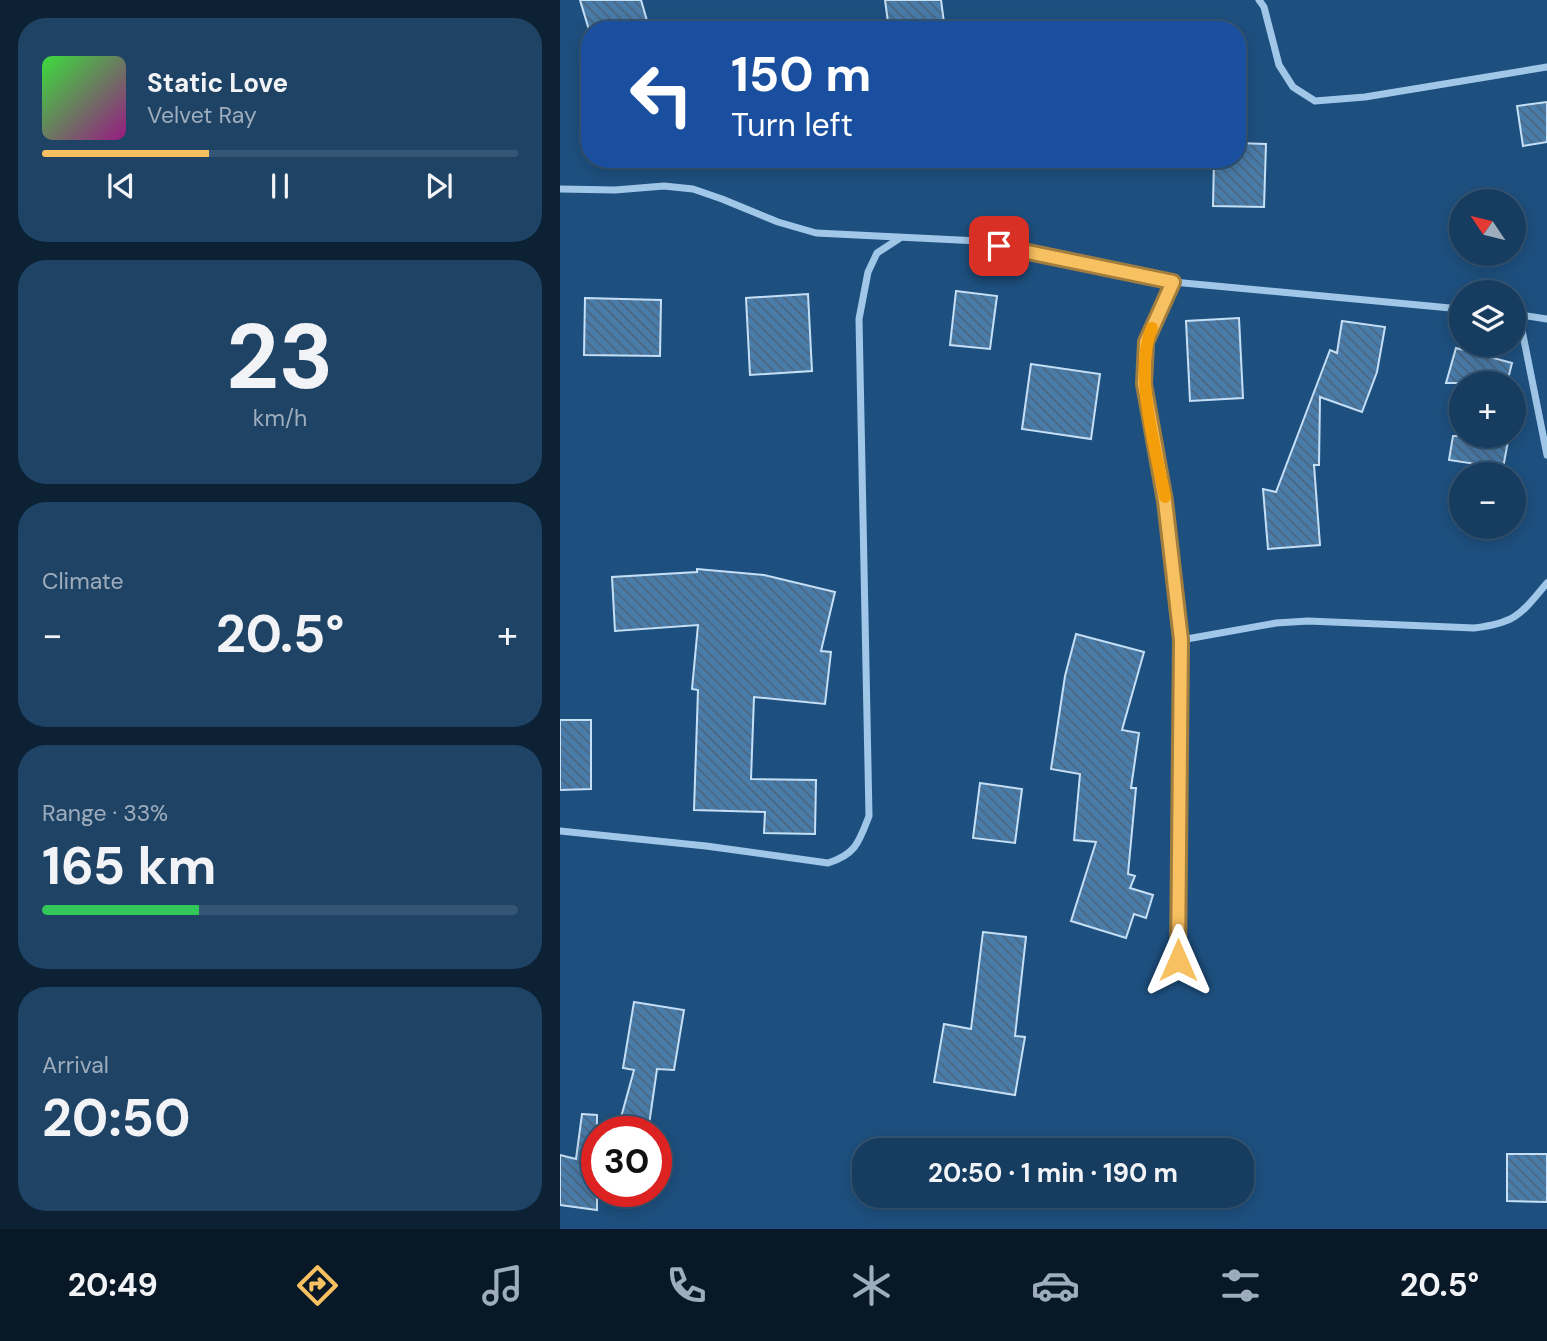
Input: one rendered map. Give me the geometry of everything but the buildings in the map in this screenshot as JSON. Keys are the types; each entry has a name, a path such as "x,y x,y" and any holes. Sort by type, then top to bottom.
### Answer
{"street":[{"path":"1259,0 1264,7 1279,65 1293,87 1315,101 1365,97 1547,67"},
{"path":"560,189 615,190 664,186 693,189 778,222 816,233 979,241 1173,282 1449,308"},
{"path":"560,831 706,846 828,863 845,857 860,839 869,816 859,319 868,272 877,253 900,238"},
{"path":"1173,282 1146,342 1144,384 1165,501 1181,640 1178,960"},
{"path":"1526,316 1547,318"},
{"path":"1525,357 1547,455"},
{"path":"1181,640 1276,623 1308,621 1474,628 1501,625 1524,611 1547,583"}],"slow traffic":[{"path":"1152,328 1146,342 1144,384 1165,497"}],"route":[{"path":"999,246 1173,282 1146,342 1144,384 1165,501 1181,640 1178,960"}]}
